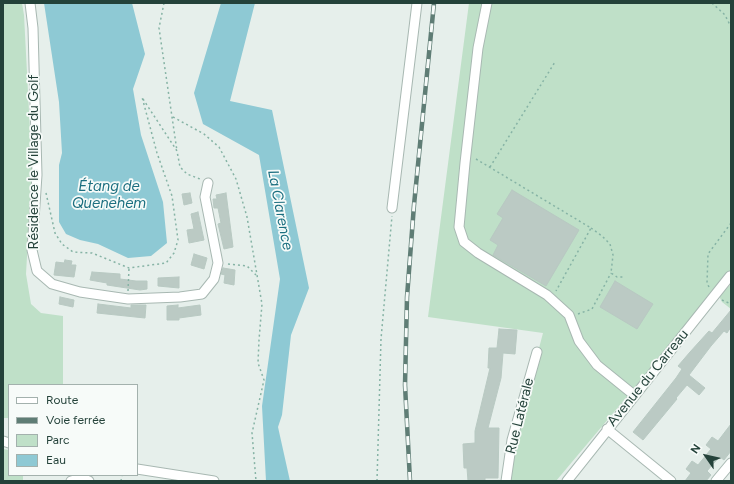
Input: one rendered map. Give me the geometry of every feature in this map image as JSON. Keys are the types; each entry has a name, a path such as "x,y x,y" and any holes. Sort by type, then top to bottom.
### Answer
{"street":[{"name":"Résidence le Village du Golf","path":"30,3 33,28 37,175 32,250 37,271 52,284 73,290 128,299 180,297 202,294 214,279 218,263 205,197 208,183"},
{"path":"392,208 417,3"},
{"path":"487,3 478,48 466,153 459,227 464,242 478,253 552,299 569,315 579,342 597,365 634,395"},
{"name":"Avenue du Carreau","path":"567,481 730,276"},
{"name":"Rue Latérale","path":"506,481 512,440 537,352"},
{"path":"607,429 671,481"},
{"path":"716,481 731,463"},
{"path":"138,469 214,481"},
{"path":"71,481 84,478"}],"path":[{"path":"164,3 159,28 180,167 187,174 208,183"},
{"path":"712,3 725,16 731,27"},
{"path":"490,168 555,62"},
{"path":"37,175 46,195 55,233 62,244 73,252 92,253 129,268 166,263 174,253 178,240 172,196 157,153 142,97 177,151"},
{"path":"173,117 204,134 219,147 236,178 247,217 262,304 258,340 258,363 264,380 257,404 252,433 256,481"},
{"path":"466,153 591,228 610,244 613,255 611,273 592,309 569,315"},
{"path":"377,481 381,339 392,208"},
{"path":"713,296 707,283 708,254 731,223"},
{"path":"552,299 591,228"},
{"path":"218,263 248,266 256,275"},
{"path":"128,299 129,268"},
{"path":"611,273 617,277 624,277"}],"green space":[{"path":"3,3 22,3 24,15 32,169 26,274 31,304 41,313 63,316 63,384 8,384 8,418 3,418"},
{"path":"469,3 731,3 731,273 556,481 504,481 543,333 428,317"},
{"path":"731,284 731,309 722,302 719,296"},
{"path":"3,449 8,450 8,476 23,476 23,481 3,481"}],"water":[{"name":"Étang de Quenehem","path":"44,3 132,3 145,54 133,89 141,135 163,202 167,243 151,256 128,258 98,244 80,240 66,234 59,222 59,165 62,153 59,102"},
{"name":"La Clarence","path":"221,3 255,3 230,101 272,110 309,288 291,335 282,415 278,427 290,481 266,481 262,406 280,279 259,155 203,124 194,93"}],"building":[{"path":"512,190 579,230 546,286 493,255 498,245 490,240 503,218 497,214"},
{"path":"190,193 192,203 184,205 182,194"},
{"path":"226,193 233,247 224,249 218,224 221,223 218,208 214,208 213,199 217,199 216,195"},
{"path":"198,212 204,240 189,243 187,230 194,229 191,214"},
{"path":"194,254 207,258 204,269 191,265"},
{"path":"65,260 72,261 71,265 76,265 74,277 54,275 56,262 64,263"},
{"path":"223,268 235,270 234,285 224,283 225,275 221,274"},
{"path":"92,272 120,274 120,279 147,281 147,289 140,290 107,285 107,283 90,280"},
{"path":"179,277 179,288 158,286 158,278"},
{"path":"615,281 653,304 637,329 600,307"},
{"path":"60,297 74,300 73,307 59,304"},
{"path":"98,304 131,308 131,305 146,305 145,318 97,313"},
{"path":"178,305 178,308 200,305 201,315 179,318 179,320 167,320 167,306"},
{"path":"731,310 731,327 727,333 724,331 689,375 705,388 699,395 687,385 643,440 633,432 676,378 682,369 678,366 709,331 712,333"},
{"path":"499,329 517,330 515,354 503,353 501,378 488,428 499,428 498,478 485,478 485,481 468,481 467,468 464,468 463,444 475,443 475,431 490,368 488,368 489,348 497,348"},
{"path":"731,424 731,451 724,460 720,457 707,471 711,475 706,481 685,481 691,473 686,469 692,461 698,465 711,449 706,445 712,437 718,441"}],"railway":[{"path":"410,481 405,385 407,297 414,205 434,3"}]}
